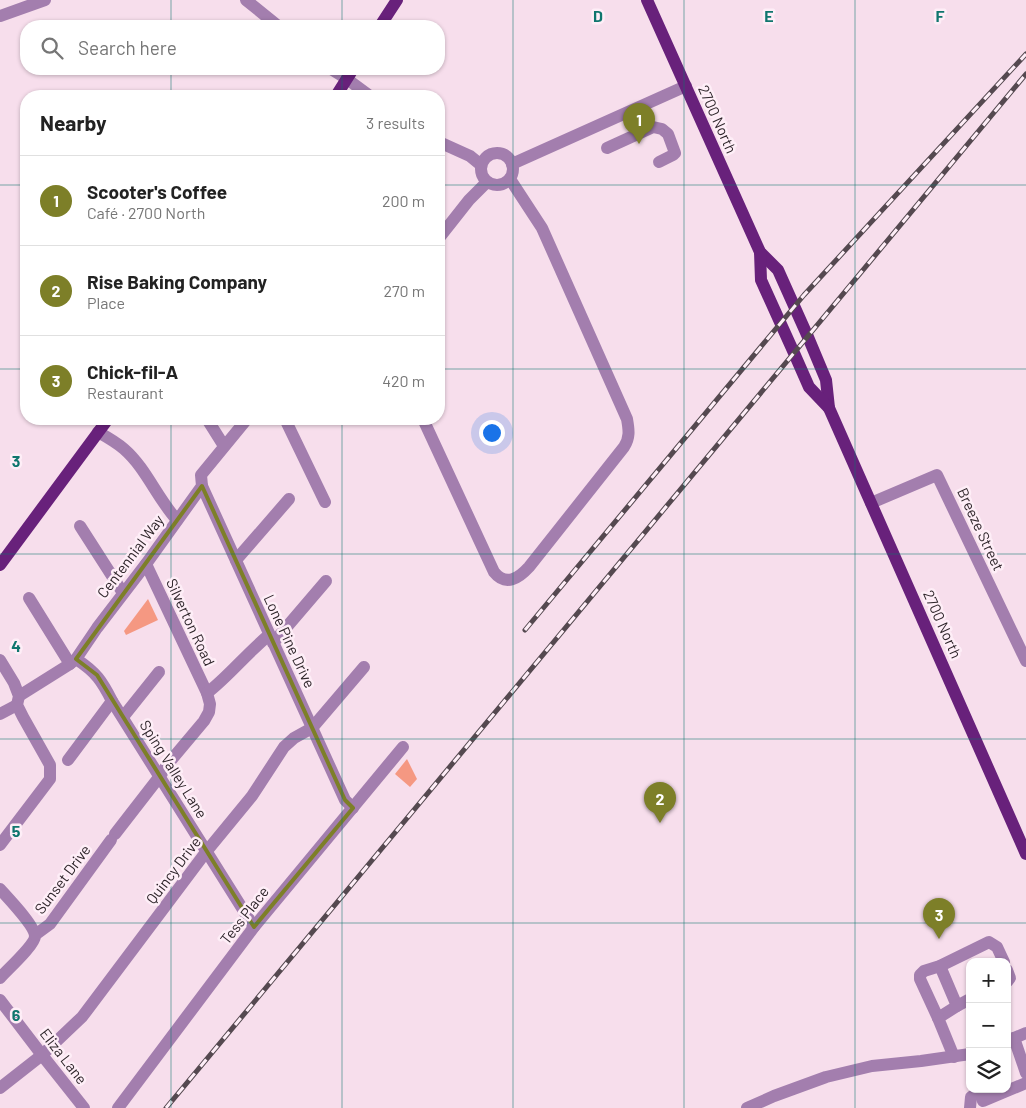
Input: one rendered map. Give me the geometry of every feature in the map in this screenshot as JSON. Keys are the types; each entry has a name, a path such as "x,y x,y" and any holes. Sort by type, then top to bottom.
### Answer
{"main road":[{"path":"384,20 397,0"},
{"name":"2700 North","path":"647,0 760,252 762,280 809,387 829,408"},
{"path":"340,90 349,75"},
{"name":"2700 North","path":"760,252 778,270 808,337 826,380 829,408 1026,854"},
{"path":"0,565 103,425"}],"street":[{"path":"0,16 45,0"},
{"path":"246,0 271,20"},
{"path":"351,75 365,90"},
{"path":"512,164 686,86"},
{"path":"607,148 653,127 662,129 668,134 675,153 659,162"},
{"path":"445,145 470,156 481,165"},
{"path":"499,153 505,155 512,164 512,174 505,183 493,185 482,178 480,172 481,165 488,155 499,153"},
{"path":"426,425 494,572 505,580 515,578 529,567 628,441 627,419 542,228 510,179"},
{"path":"445,230 469,200 487,182"},
{"path":"211,425 224,446"},
{"name":"Centennial Way","path":"0,714 73,662 202,486 201,475 242,425"},
{"path":"288,425 324,502"},
{"path":"98,432 125,450 177,520"},
{"name":"Breeze Street","path":"871,503 937,474 1026,661"},
{"name":"Lone Pine Drive","path":"202,486 345,800 353,808"},
{"path":"236,560 289,499"},
{"path":"80,526 123,593"},
{"name":"Silverton Road","path":"146,564 207,693"},
{"path":"207,693 221,682 255,646 271,639 326,581"},
{"path":"29,598 73,662"},
{"path":"0,660 14,683 23,718 50,765 50,779 0,846"},
{"name":"Sping Valley Lane","path":"73,662 88,667 97,675 254,927"},
{"name":"Quincy Drive","path":"0,1088 42,1055 82,1017 206,852 252,796 284,747 294,738 312,728 364,666"},
{"path":"123,717 159,672"},
{"name":"Sunset Drive","path":"0,978 27,950 35,939 35,935 50,924 167,765 210,712 207,693"},
{"path":"68,760 112,701"},
{"name":"Tess Place","path":"118,1108 254,927 402,747"},
{"path":"0,889 31,926 35,935"},
{"path":"968,958 989,942 997,947 1002,958"},
{"path":"954,1057 920,979 920,975 924,971 966,959"},
{"path":"940,966 957,1006"},
{"name":"Eliza Lane","path":"0,1000 84,1108"},
{"path":"938,1018 966,1001"},
{"path":"1011,1080 1026,1074 1011,1039 1026,1032"},
{"path":"747,1108 826,1077 872,1066 966,1055"},
{"path":"1011,1090 1026,1083"},
{"path":"970,1108 971,1097 977,1093"},
{"path":"978,1108 980,1093"},
{"path":"982,1093 983,1102 1003,1093"}],"highlighted area":[{"path":"202,486 345,800 353,808 254,927 97,675 76,659"}],"shaded area":[{"path":"148,599 158,620 126,635 124,631"},
{"path":"407,759 417,779 410,787 395,774"}],"railway":[{"path":"525,630 804,295 1026,54"},
{"path":"166,1108 1026,74"}],"place":[{"name":"Scooter's Coffee","path":"639,144"},
{"name":"Rise Baking Company","path":"660,823"},
{"name":"Chick-fil-A","path":"939,939"}]}
